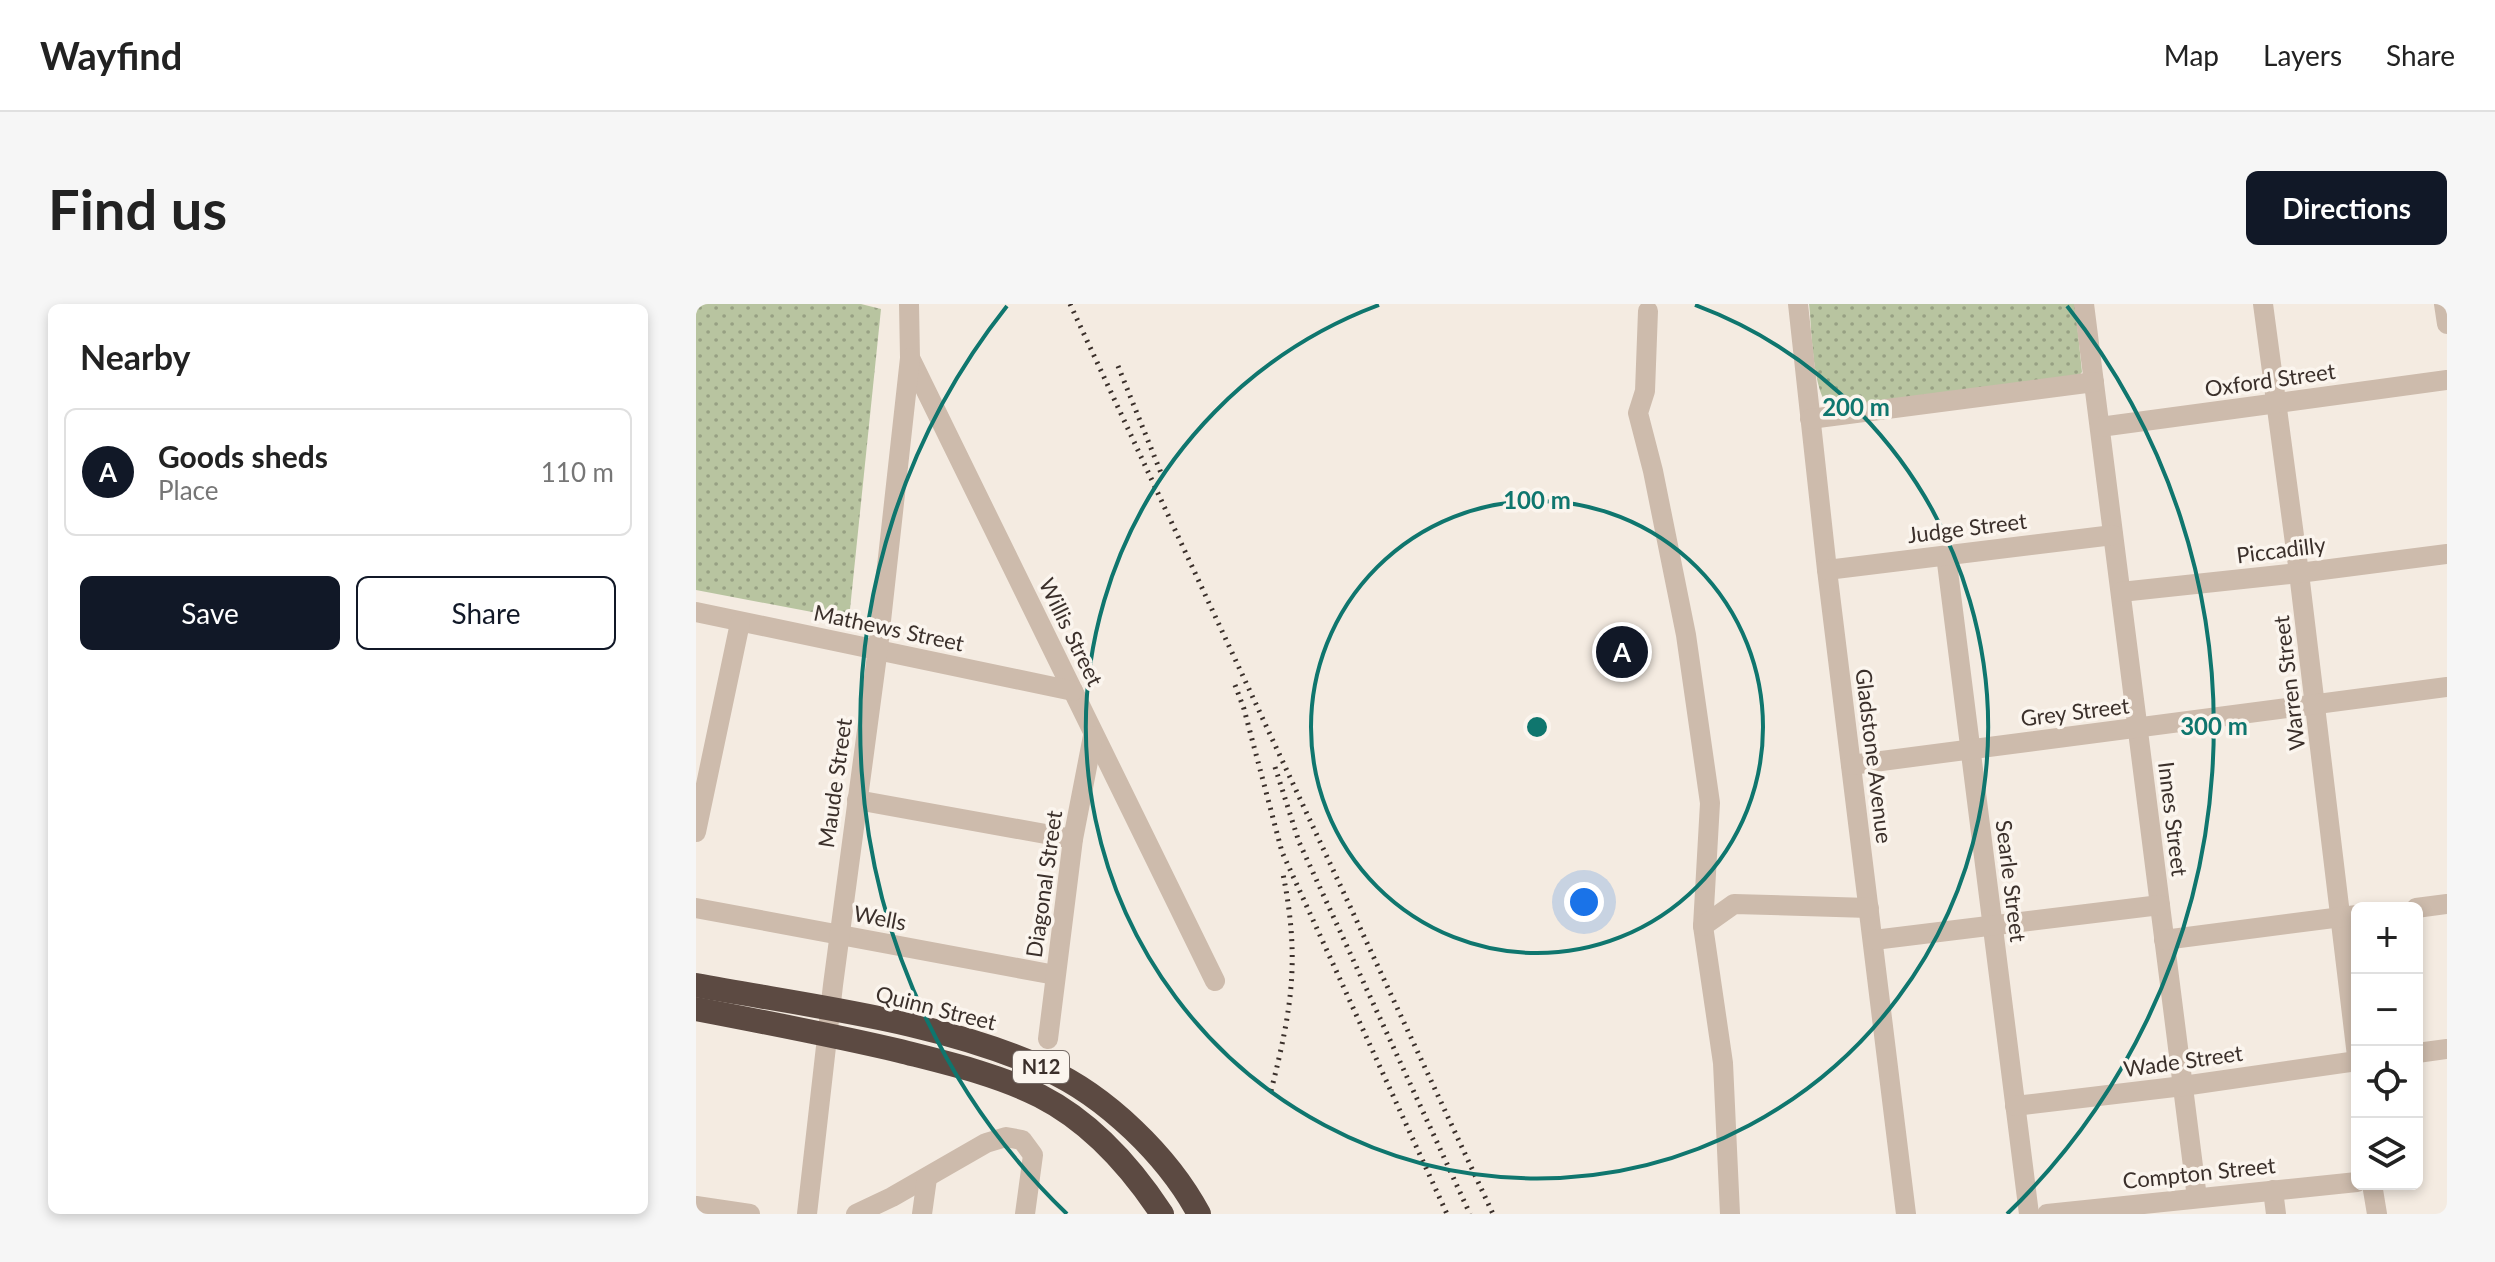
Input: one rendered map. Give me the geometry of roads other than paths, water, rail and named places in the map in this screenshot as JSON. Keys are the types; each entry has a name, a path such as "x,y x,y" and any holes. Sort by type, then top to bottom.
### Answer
{"highway":[{"name":"Quinn Street","path":"696,985 931,1030 990,1047 1049,1070 1092,1096 1136,1131 1167,1167 1199,1214"},
{"name":"N12","path":"696,1009 828,1035 991,1076 1042,1097 1094,1133 1138,1179 1162,1214"}],"street":[{"name":"Gladstone Avenue","path":"1798,304 1827,570 1906,1214"},
{"name":"Innes Street","path":"2084,304 2197,1198"},
{"name":"Warren Street","path":"2263,304 2316,704 2349,917 2356,1046"},
{"path":"2444,304 2447,324"},
{"name":"Willis Street","path":"906,305 910,358 1215,981"},
{"path":"1648,311 1645,391 1638,413 1653,471 1686,635 1710,803 1703,926 1723,1063 1730,1214"},
{"name":"Maude Street","path":"807,1214 878,648 910,358"},
{"name":"Oxford Street","path":"2100,427 2447,380"},
{"path":"1810,419 2094,382"},
{"name":"Judge Street","path":"1827,570 2113,535"},
{"name":"Piccadilly","path":"2121,592 2447,554"},
{"name":"Searle Street","path":"1946,555 2029,1214"},
{"name":"Mathews Street","path":"696,612 1073,691"},
{"path":"696,832 699,806 740,623"},
{"name":"Grey Street","path":"1851,765 2447,687"},
{"name":"Diagonal Street","path":"1048,1039 1073,839 1093,736"},
{"path":"857,800 1073,839"},
{"path":"1703,926 1734,904 1869,908"},
{"path":"2423,907 2447,904"},
{"path":"1874,940 2160,905"},
{"name":"Wells","path":"696,908 1055,975"},
{"path":"2164,940 2349,917"},
{"path":"2423,1052 2447,1049"},
{"name":"Wade Street","path":"2015,1106 2183,1086 2351,1060"},
{"path":"856,1214 996,1139 1006,1137 1022,1140 1033,1155 1025,1214"},
{"path":"922,1214 927,1178"},
{"name":"Compton Street","path":"2047,1214 2112,1210 2351,1183"},
{"path":"2273,1190 2276,1214"},
{"path":"2373,1190 2377,1214"},
{"path":"696,1206 750,1214"}],"railway":[{"path":"1070,304 1493,1214"},
{"path":"1118,366 1161,473"},
{"path":"1235,685 1282,852 1447,1214"},
{"path":"1275,767 1299,842 1470,1214"},
{"path":"1271,1091 1289,1008 1291,983 1291,932 1283,874"}],"place":[{"name":"Goods sheds","path":"1622,652"}]}
